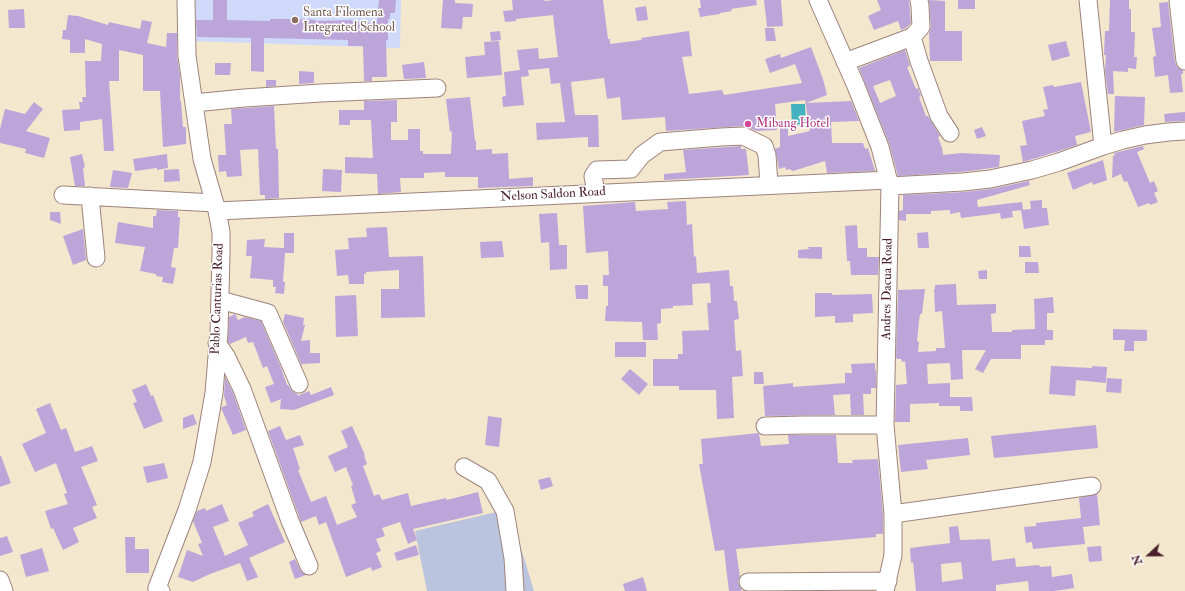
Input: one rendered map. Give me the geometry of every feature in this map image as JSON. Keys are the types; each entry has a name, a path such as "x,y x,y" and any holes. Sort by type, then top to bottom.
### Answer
{"street":[{"name":"Pablo Canturias Road","path":"156,590 187,510 202,462 214,394 219,332 221,232 216,207 202,159 187,56 186,0"},
{"name":"Andres Dacua Road","path":"818,0 880,147 889,183 885,425 893,514 892,555 886,586"},
{"path":"845,62 912,37 921,27 920,6 918,0"},
{"path":"1088,0 1103,146"},
{"path":"1178,0 1185,61"},
{"path":"912,37 939,116 950,133"},
{"path":"194,103 322,93 437,88"},
{"name":"Nelson Saldon Road","path":"63,195 216,207 769,185 963,182 990,179 1032,170 1103,146 1145,135 1185,131"},
{"path":"596,193 593,176 597,170 631,169 642,154 660,142 743,136 764,146 767,155 769,185"},
{"path":"90,196 96,258"},
{"path":"220,300 268,313 299,384"},
{"path":"217,343 226,356 242,389 290,521 310,566"},
{"path":"765,426 885,425"},
{"path":"464,467 488,482 505,511 514,558 515,591"},
{"path":"893,514 1092,486"},
{"path":"0,580 4,591"},
{"path":"748,582 886,586"}],"shaded area":[{"name":"Santa Filomena Integrated School","path":"190,0 401,0 400,48 191,41"},
{"path":"509,509 534,591 427,591 415,531"}],"water":[{"path":"791,104 805,104 806,124 792,125"}],"building":[{"path":"213,0 227,0 227,20 357,20 357,22 377,23 379,0 396,0 395,13 390,13 390,19 388,19 388,40 386,40 387,77 372,77 372,81 364,81 363,46 348,46 348,40 264,38 264,72 251,71 251,38 197,37 196,20 213,20"},
{"path":"443,0 455,0 455,3 473,4 472,17 463,17 462,29 441,28"},
{"path":"512,0 603,0 610,44 642,40 641,38 689,31 692,56 682,57 689,94 722,90 724,95 802,83 795,64 770,73 765,59 780,54 781,58 811,47 823,79 827,95 806,103 851,101 859,121 831,122 832,143 863,143 865,149 868,148 875,171 827,173 825,161 793,171 789,169 786,170 785,167 779,169 775,149 780,147 780,128 788,128 788,136 810,131 805,100 775,104 777,130 757,131 743,126 666,131 665,117 622,120 620,97 607,99 604,78 571,82 575,115 598,115 599,147 588,147 588,137 537,140 536,123 565,122 560,83 551,84 549,68 528,70 529,76 521,77 524,105 503,107 502,97 506,96 504,72 520,70 517,50 538,48 539,59 558,57 553,15 516,19 516,21 505,22 503,11 513,10"},
{"path":"700,0 756,0 757,5 731,9 732,11 700,17 698,8 701,8"},
{"path":"764,0 781,0 783,26 767,27"},
{"path":"877,0 909,0 911,23 906,28 901,30 898,21 874,30 868,16 881,10"},
{"path":"929,0 945,1 945,31 962,31 962,61 930,61 929,33 931,27"},
{"path":"958,0 975,0 975,9 958,9"},
{"path":"1110,0 1129,0 1129,9 1131,9 1131,32 1135,32 1134,57 1137,57 1136,69 1128,68 1128,72 1113,71 1114,94 1108,94 1105,70 1106,55 1104,55 1105,31 1109,31"},
{"path":"1168,2 1175,62 1177,67 1183,70 1183,74 1181,74 1183,92 1170,93 1168,75 1155,77 1153,57 1156,56 1152,28 1161,27 1159,3"},
{"path":"646,6 648,20 637,21 635,8"},
{"path":"24,9 25,28 9,28 8,10"},
{"path":"68,15 78,16 108,25 109,22 140,29 142,20 152,22 147,43 166,47 167,33 177,33 180,101 183,127 186,127 186,144 163,147 160,91 143,91 143,55 119,50 119,81 109,81 114,151 104,151 102,119 80,122 80,130 64,131 62,110 80,109 79,102 83,102 82,97 86,97 85,61 101,61 102,44 85,39 85,53 70,53 70,40 62,39 63,30 66,30"},
{"path":"765,28 774,28 776,41 766,41"},
{"path":"500,31 501,40 491,41 490,32"},
{"path":"499,41 502,75 467,78 465,57 485,55 484,42"},
{"path":"1066,41 1070,56 1052,61 1048,45"},
{"path":"905,50 910,66 907,67 916,89 918,88 921,96 919,97 926,116 928,116 940,136 938,137 943,155 961,153 1000,155 999,167 962,172 898,176 889,143 859,68","holes":["890,80 896,96 880,103 873,86"]},
{"path":"424,62 426,78 404,79 402,65"},
{"path":"215,63 231,63 230,75 215,75"},
{"path":"299,71 314,72 314,83 299,84"},
{"path":"266,80 276,80 276,86 266,87"},
{"path":"1081,82 1091,132 1075,136 1077,145 1023,162 1020,146 1027,145 1022,121 1045,116 1043,110 1048,109 1043,87 1053,85 1054,87"},
{"path":"1115,96 1145,97 1144,125 1114,132"},
{"path":"470,97 476,150 492,149 492,154 508,153 509,179 533,177 533,186 478,188 478,177 445,177 445,172 424,173 424,178 400,178 401,192 378,194 377,174 345,173 345,157 373,158 371,120 350,120 350,125 339,125 339,110 364,110 364,101 397,100 397,122 391,122 391,140 408,140 408,129 420,129 420,151 423,151 423,154 451,154 452,131 450,132 446,99"},
{"path":"34,102 43,109 26,131 50,138 44,158 25,153 26,149 0,143 0,129 5,109 25,114"},
{"path":"274,106 276,149 278,149 279,198 265,199 265,195 260,195 258,149 240,150 242,176 227,177 226,171 219,172 218,155 226,155 224,124 232,124 231,109"},
{"path":"1185,112 1185,121 1165,122 1164,114"},
{"path":"982,127 986,136 977,139 974,130"},
{"path":"741,146 741,149 746,149 749,175 664,180 664,174 686,172 683,150"},
{"path":"1143,146 1144,149 1137,152 1150,183 1154,181 1158,191 1154,193 1158,202 1150,205 1149,203 1138,207 1127,181 1124,182 1121,174 1112,178 1113,156 1115,155 1114,153"},
{"path":"82,154 85,167 83,168 85,186 75,186 70,157"},
{"path":"167,154 168,168 135,171 133,159"},
{"path":"1103,160 1107,180 1093,185 1092,182 1073,190 1067,173"},
{"path":"179,169 180,181 164,182 164,170"},
{"path":"323,169 342,170 341,192 322,191"},
{"path":"113,170 132,173 128,188 110,187"},
{"path":"1029,181 1030,185 977,200 978,207 1022,202 1023,210 1012,211 1013,217 1001,219 1000,213 961,218 960,212 950,214 950,210 931,211 931,214 906,214 906,221 899,220 899,211 903,210 903,195 991,189"},
{"path":"1042,200 1042,208 1047,208 1049,225 1024,229 1021,210 1031,209 1030,201"},
{"path":"686,201 687,225 692,224 694,257 696,256 697,273 729,270 730,286 733,286 734,301 737,301 739,319 734,320 736,351 741,350 743,376 732,377 734,418 717,419 716,390 679,390 679,386 653,386 653,359 678,359 678,354 683,354 682,331 709,330 707,303 711,303 710,283 692,284 693,305 673,306 673,308 661,309 661,323 657,324 658,340 643,340 642,322 605,321 606,306 608,306 608,286 603,286 603,275 609,275 608,251 586,253 583,206 635,202 636,211 668,209 667,202"},
{"path":"157,210 178,211 178,217 180,217 178,248 174,248 171,267 176,268 173,284 162,282 163,277 156,276 156,274 140,271 145,247 115,243 118,222 153,228 153,216 156,216"},
{"path":"50,212 60,212 61,224 50,220"},
{"path":"557,213 559,245 567,245 567,269 550,270 549,242 541,243 539,214"},
{"path":"857,225 858,248 867,248 867,257 879,257 878,275 851,275 850,261 847,261 845,226"},
{"path":"387,227 389,257 423,256 425,317 381,318 381,289 399,289 399,270 366,272 366,274 364,274 364,284 349,284 348,275 337,276 335,250 349,249 348,238 367,237 366,228"},
{"path":"83,229 86,260 73,265 63,236"},
{"path":"928,232 929,248 918,248 917,233"},
{"path":"284,233 294,233 294,253 285,253 283,282 285,282 284,294 275,293 276,287 273,287 273,280 250,278 252,256 246,256 247,240 265,239 264,247 284,248"},
{"path":"502,241 504,257 481,258 480,242"},
{"path":"1019,246 1030,246 1031,257 1019,257"},
{"path":"808,247 822,247 822,259 798,258 798,250 809,249"},
{"path":"1025,262 1038,262 1039,273 1025,273"},
{"path":"987,270 987,279 979,279 978,271"},
{"path":"956,284 957,305 996,304 996,313 991,314 992,332 1012,332 1012,330 1035,329 1034,299 1053,297 1054,313 1047,313 1047,330 1053,330 1053,340 1045,340 1045,345 1021,345 1021,359 991,359 983,373 975,369 986,350 962,350 963,379 951,380 950,363 927,364 928,384 950,383 950,397 972,397 973,411 960,411 960,406 939,406 939,403 910,404 910,422 895,422 896,385 907,384 905,361 902,362 901,359 897,359 896,357 898,290 925,289 922,314 920,314 919,321 917,341 919,342 918,352 936,351 936,348 945,348 942,311 935,312 935,285"},
{"path":"575,285 588,285 588,299 576,299"},
{"path":"815,293 832,293 832,295 872,294 873,313 853,314 853,322 835,323 835,316 815,317"},
{"path":"356,295 358,336 336,337 335,296"},
{"path":"235,314 238,320 245,317 261,321 287,385 293,392 298,394 297,396 309,391 311,395 331,387 334,395 294,410 280,409 281,399 271,403 265,387 274,384 267,366 263,368 253,342 248,343 246,337 230,344 228,342 229,317"},
{"path":"285,314 304,318 303,325 305,325 301,341 310,340 310,353 320,353 320,363 302,364 302,366 283,322"},
{"path":"1113,329 1147,330 1147,341 1134,341 1134,351 1124,351 1125,340 1113,340"},
{"path":"615,342 646,342 646,357 615,357"},
{"path":"875,363 876,388 871,388 871,394 863,394 864,415 851,415 850,394 833,395 835,415 765,416 763,386 793,383 793,387 845,383 845,373 852,373 851,364"},
{"path":"1051,366 1092,368 1092,366 1107,367 1106,383 1076,380 1075,396 1049,394"},
{"path":"630,369 648,384 639,395 621,379"},
{"path":"754,372 763,372 764,384 754,384"},
{"path":"225,377 233,393 246,430 233,435 221,408 227,405 224,396"},
{"path":"1107,378 1122,379 1121,393 1106,392"},
{"path":"146,384 151,396 153,395 163,421 144,429 133,403 137,402 132,390"},
{"path":"50,403 61,430 66,428 75,452 92,446 98,461 81,467 97,505 92,507 97,518 73,528 79,542 63,550 53,528 51,529 45,511 68,504 64,494 67,493 56,463 35,472 22,444 46,433 36,409"},
{"path":"193,414 197,424 183,429 183,418"},
{"path":"488,416 502,418 499,447 485,445"},
{"path":"1096,425 1098,448 994,458 991,436"},
{"path":"280,426 286,440 300,435 304,445 293,448 300,469 298,470 311,502 326,496 337,525 357,517 351,505 356,503 351,486 353,485 346,467 335,472 328,456 348,447 341,431 352,426 365,455 367,464 363,466 374,496 379,494 382,500 408,493 411,506 446,498 447,500 478,492 483,513 413,529 417,540 408,544 400,522 382,528 385,536 376,539 381,551 376,553 382,567 372,571 371,567 346,577 326,522 319,525 316,516 301,522 268,431"},
{"path":"759,433 761,446 789,444 788,435 836,435 838,463 853,463 852,460 878,459 883,514 883,534 876,534 876,537 736,549 740,577 738,582 742,591 729,591 724,550 715,551 699,464 703,464 701,439"},
{"path":"968,438 970,455 926,460 928,469 901,472 898,445"},
{"path":"0,456 11,483 0,487"},
{"path":"164,463 168,478 147,483 143,467"},
{"path":"550,477 553,486 541,490 538,480"},
{"path":"1097,494 1100,525 1083,527 1085,544 1033,549 1032,542 1026,543 1024,527 1036,526 1036,523 1081,518 1079,498"},
{"path":"222,504 229,521 213,527 225,556 248,545 238,523 254,516 252,512 268,504 285,542 249,558 258,577 247,581 240,563 193,582 178,577 187,550 203,556 198,544 202,543 193,521 197,511 205,508 206,511"},
{"path":"958,526 960,540 990,539 992,561 1015,558 1016,567 1039,565 1040,567 1051,566 1052,577 1072,574 1074,588 1054,591 1029,591 1028,581 996,585 996,591 916,591 910,548 950,543 949,527","holes":["961,562 963,579 942,582 941,564"]},
{"path":"7,536 13,552 0,556 0,538"},
{"path":"125,537 135,537 135,549 149,549 149,573 126,573"},
{"path":"416,545 419,555 397,561 394,553"},
{"path":"1101,546 1102,561 1089,562 1087,547"},
{"path":"42,548 49,571 26,577 20,555"},
{"path":"295,559 300,570 306,575 295,579 289,562"},
{"path":"643,577 647,591 625,591 623,584"}],"place":[{"name":"Santa Filomena Integrated School","path":"295,20"},
{"name":"Mibang Hotel","path":"748,124"}]}
